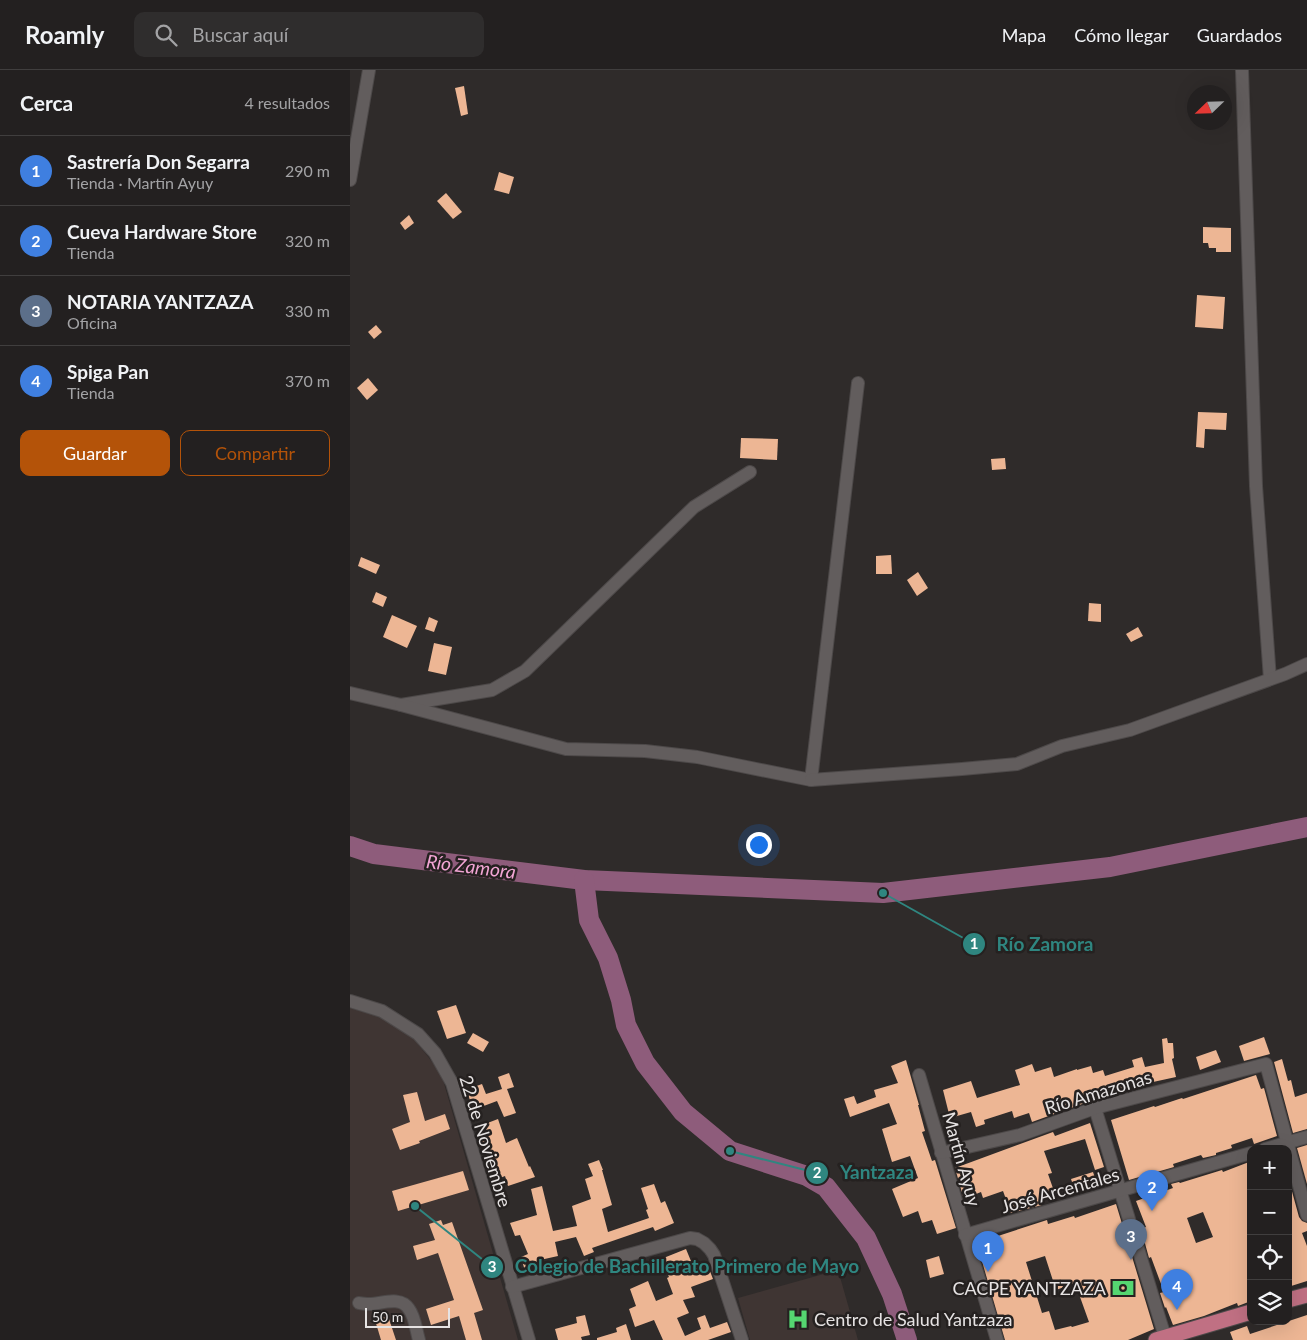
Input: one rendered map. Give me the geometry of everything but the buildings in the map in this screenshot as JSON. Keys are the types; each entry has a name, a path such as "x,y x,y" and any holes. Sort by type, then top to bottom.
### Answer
{"main road":[{"path":"1292,1299 1307,1294"},
{"path":"1292,1308 1307,1303"},
{"path":"1162,1339 1247,1313"},
{"path":"1184,1340 1247,1321"}],"street":[{"path":"350,180 369,70"},
{"path":"1242,70 1256,486 1270,679"},
{"path":"811,780 858,383"},
{"path":"401,705 492,690 525,671 694,507 750,472"},
{"path":"350,693 566,749 645,751 697,757 811,780 1017,764 1062,746 1130,730 1307,664"},
{"name":"22 de Noviembre","path":"350,1001 382,1010 418,1034 436,1053 452,1083 529,1340"},
{"name":"Río Amazonas","path":"941,1153 1020,1135 1095,1108 1266,1064 1288,1142"},
{"name":"Martín Ayuy","path":"919,1075 997,1340"},
{"path":"1095,1108 1121,1190 1162,1339"},
{"path":"1278,1145 1307,1137"},
{"path":"1288,1142 1307,1215"},
{"name":"José Arcentales","path":"966,1235 1247,1154"},
{"path":"512,1287 690,1238 704,1243 714,1256 741,1340"},
{"path":"359,1304 388,1301 403,1303 409,1307 413,1316 419,1340"}],"shaded area":[{"path":"350,1008 382,1017 410,1034 441,1073 518,1340 350,1340"},
{"name":"Centro de Salud Yantzaza","path":"838,1270 858,1340 750,1340 738,1298"}],"waterway":[{"name":"Río Zamora","path":"350,846 374,854 584,880 883,893 1110,867 1307,827"},
{"path":"584,880 589,920 608,958 621,1000 626,1025 645,1063 683,1112 730,1151 807,1176 826,1187 866,1238 892,1294 907,1340"}],"place":[{"name":"Río Zamora","path":"883,893"},
{"name":"Yantzaza","path":"730,1151"},
{"name":"Colegio de Bachillerato Primero de Mayo","path":"415,1206"},
{"name":"Cueva Hardware Store","path":"1152,1211"},
{"name":"NOTARIA YANTZAZA","path":"1131,1260"},
{"name":"Sastrería Don Segarra","path":"988,1272"},
{"name":"CACPE YANTZAZA","path":"1123,1288"},
{"name":"Spiga Pan","path":"1177,1310"},
{"name":"Centro de Salud Yantzaza","path":"798,1319"}]}
